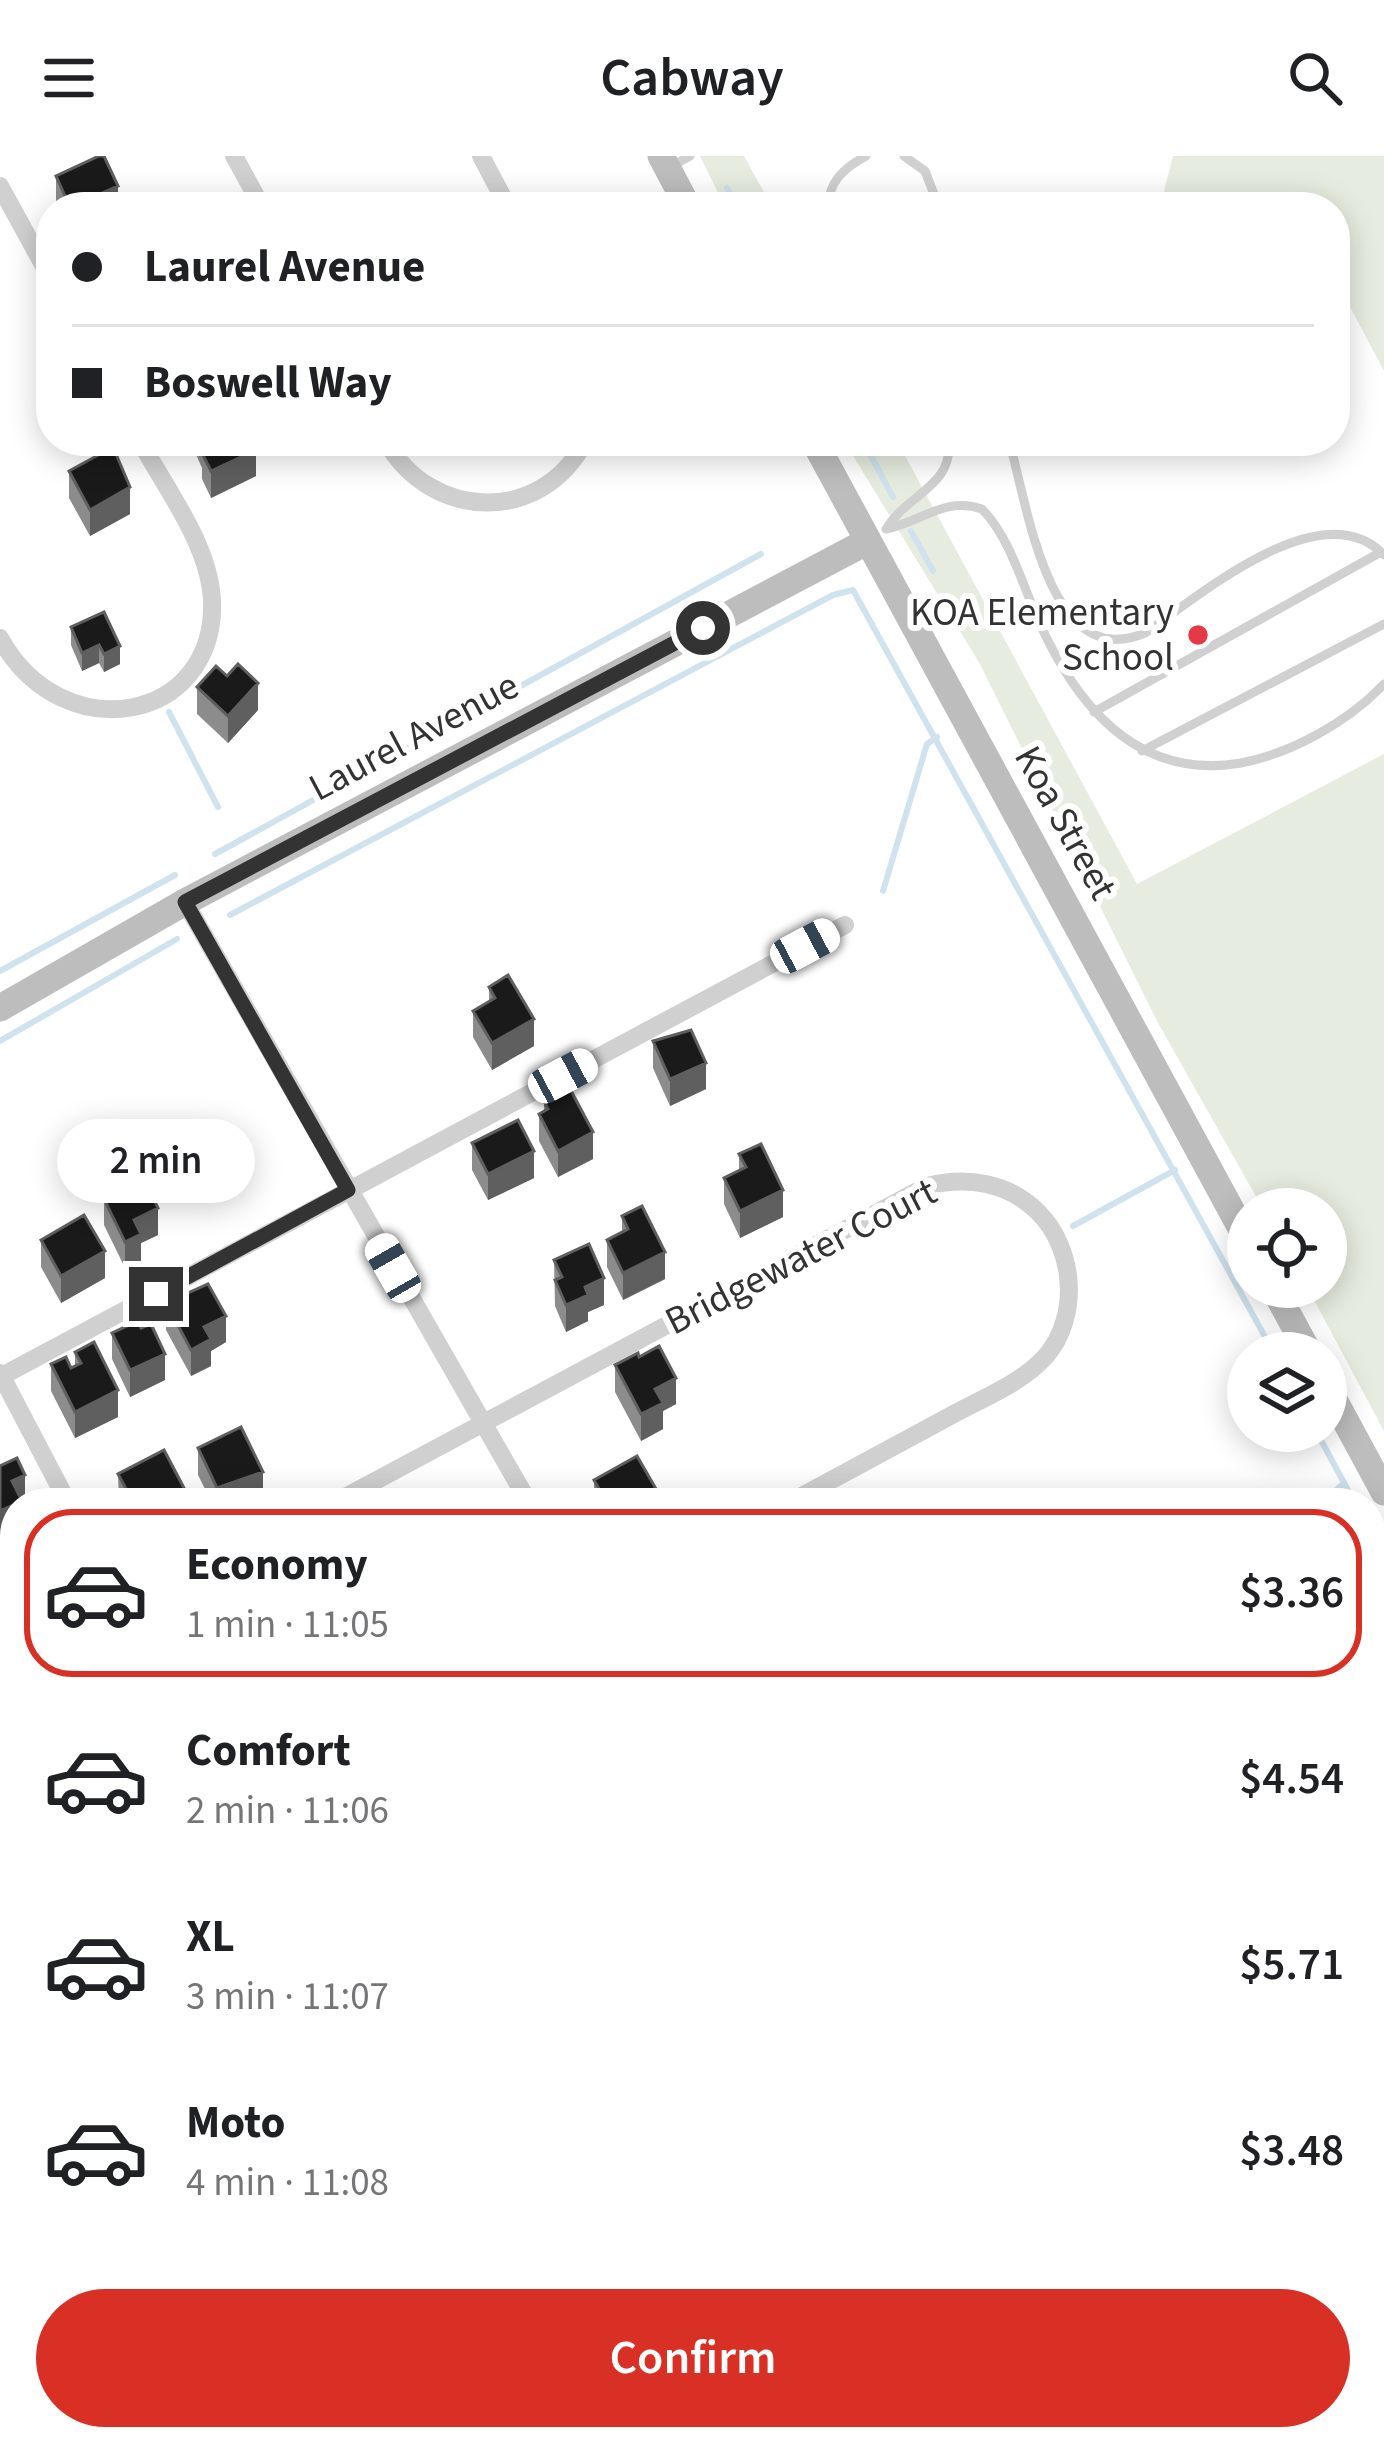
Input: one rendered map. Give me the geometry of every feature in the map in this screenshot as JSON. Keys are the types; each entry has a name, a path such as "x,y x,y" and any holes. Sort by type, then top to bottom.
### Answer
{"main road":[{"path":"673,160 683,192"},
{"name":"Koa Street","path":"824,456 877,535 1227,1201"},
{"name":"Laurel Avenue","path":"0,1008 185,902 877,535"},
{"path":"1347,1424 1382,1488"}],"street":[{"path":"234,156 254,192"},
{"path":"481,156 500,192"},
{"path":"0,186 36,252"},
{"path":"0,638 26,678 76,707 118,710 144,704 190,668 208,630 209,575 148,456"},
{"path":"396,456 433,492 483,504 516,500 548,485 572,456"},
{"path":"185,902 520,1488"},
{"path":"60,1488 1,1375 845,925"},
{"name":"Bridgewater Court","path":"362,1488 927,1186 982,1182 1020,1197 1039,1212 1062,1251 1069,1276 1065,1322 1047,1354 1009,1384 817,1488"}],"lane":[{"path":"830,192 844,168 866,156"},
{"path":"904,156 926,171 934,192"},
{"path":"877,535 901,504 929,490 945,471 946,456"},
{"path":"1014,456 1059,601 1075,625 1091,637 1127,640 1145,633 1253,561 1317,535 1340,532 1383,554"},
{"path":"877,535 911,524 945,505 982,509 1003,539 1042,631 1094,712 1142,751 1193,767 1265,758 1317,734 1384,684"},
{"path":"1094,712 1383,554"},
{"path":"1142,751 1384,624"}],"shaded area":[{"path":"700,156 744,156 764,192 718,192"},
{"path":"1173,156 1384,156 1384,371 1350,307 1350,192 1164,191"},
{"path":"853,456 905,456 1137,884 1384,754 1384,1431 1347,1362 1347,1332 1331,1332 1318,1308 1347,1308 1347,1188 1251,1188 1157,1021 980,664"}],"building":[{"path":"104,156 118,186 104,192 63,192 56,176"},
{"path":"96,456 117,456 130,487 90,510 69,471"},
{"path":"204,456 243,456 211,471"},
{"path":"104,612 120,646 104,654 99,645 82,653 71,627"},
{"path":"238,664 258,683 228,716 197,687 216,666 227,676"},
{"path":"508,975 534,1019 492,1043 473,1011 495,998 489,987"},
{"path":"691,1030 706,1063 670,1079 653,1041"},
{"path":"569,1087 593,1132 558,1151 539,1114 548,1109 544,1101"},
{"path":"518,1120 534,1151 488,1174 472,1143"},
{"path":"761,1144 783,1190 740,1211 724,1178 746,1167 739,1154"},
{"path":"144,1179 158,1208 134,1220 141,1234 125,1242 104,1199"},
{"path":"642,1206 665,1252 623,1273 607,1240 628,1229 622,1216"},
{"path":"84,1215 105,1251 61,1276 41,1240"},
{"path":"589,1244 604,1278 585,1287 588,1295 566,1305 555,1280 562,1277 554,1260"},
{"path":"208,1284 226,1316 204,1327 211,1339 191,1350 166,1303"},
{"path":"138,1321 141,1328 151,1324 165,1354 130,1370 112,1333"},
{"path":"94,1342 118,1390 75,1412 51,1364 66,1357 71,1368 81,1363 75,1352"},
{"path":"659,1346 676,1378 655,1389 663,1403 641,1414 615,1365"},
{"path":"241,1427 263,1472 217,1488 198,1448"},
{"path":"164,1450 184,1488 126,1488 118,1474"},
{"path":"637,1456 655,1488 599,1488 594,1480"},
{"path":"17,1458 25,1475 12,1481 16,1488 0,1488 0,1466"}],"waterway":[{"path":"727,188 729,192"},
{"path":"871,456 893,497"},
{"path":"911,531 933,571"},
{"path":"215,854 761,554"},
{"path":"230,915 833,595 853,590 1262,1332"},
{"path":"169,712 218,807"},
{"path":"883,891 927,744 937,737"},
{"path":"0,971 175,875"},
{"path":"0,1041 177,939"},
{"path":"1073,1226 1175,1170"},
{"path":"1327,1452 1347,1488"},
{"path":"1338,1488 1344,1483"}],"place":[{"name":"KOA Elementary School","path":"1198,635"}],"route":[{"path":"156,1294 348,1190 185,902 703,628"}]}
